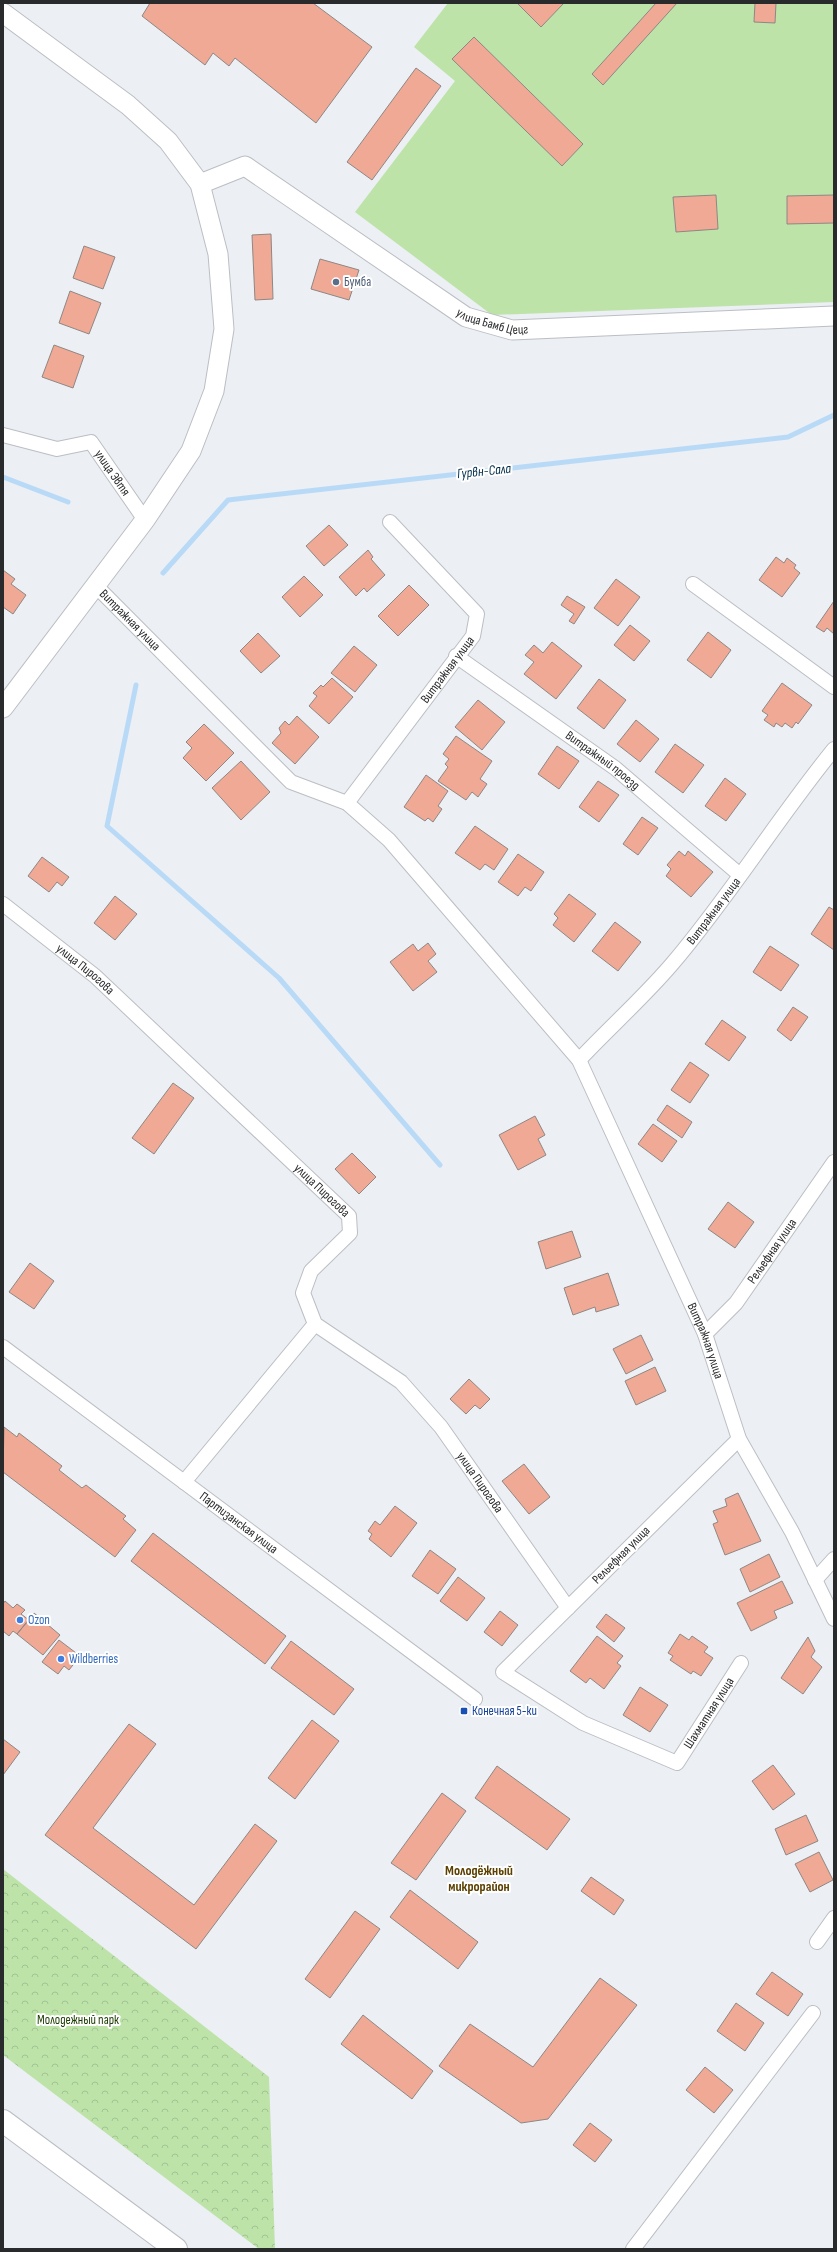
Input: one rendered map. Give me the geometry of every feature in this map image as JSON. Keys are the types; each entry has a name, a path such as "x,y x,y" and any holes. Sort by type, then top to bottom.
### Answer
{"main road":[{"path":"3,708 145,520 191,451 214,391 224,329 218,254 200,184 168,141 128,105 8,11"},
{"name":"улица Бамб Цецг","path":"200,184 245,166 466,317 512,330 834,316"},
{"path":"3,2120 176,2249"}],"street":[{"name":"улица Эвтя","path":"3,435 57,448 91,442 145,520"},
{"name":"Витражная улица","path":"347,803 456,656 473,636 477,614 390,522"},
{"path":"693,584 834,688"},
{"name":"Витражная улица","path":"96,586 291,782 347,803 389,840 579,1060 704,1334 739,1439 792,1532 834,1619"},
{"name":"Витражный проезд","path":"456,656 616,768 740,875"},
{"name":"Витражная улица","path":"579,1060 671,965 740,875 795,798 834,749"},
{"name":"улица Пирогова","path":"3,904 95,976 349,1216 350,1233 311,1271 303,1293 315,1324 401,1382 441,1427 568,1608"},
{"name":"Рельефная улица","path":"704,1334 736,1302 834,1162"},
{"path":"184,1482 315,1324"},
{"name":"Партизанская улица","path":"3,1347 475,1699"},
{"name":"Рельефная улица","path":"677,1763 583,1723 503,1672 739,1439"},
{"path":"815,1580 834,1559"},
{"name":"Шахматная улица","path":"677,1763 741,1663"},
{"path":"817,1942 834,1918"},
{"path":"634,2249 813,2013"}],"green space":[{"path":"448,3 834,3 834,302 492,315 355,212 455,81 414,47"},
{"name":"Молодежный парк","path":"3,1869 269,2077 275,2249 259,2249 3,2055"}],"building":[{"path":"150,3 313,3 372,47 316,123 235,58 229,66 213,53 205,65 142,16"},
{"path":"517,3 564,3 541,27"},
{"path":"656,3 677,3 603,85 592,74"},
{"path":"755,3 776,3 775,23 754,22"},
{"path":"474,37 583,144 562,166 452,59"},
{"path":"416,68 441,86 372,180 347,162"},
{"path":"716,195 718,229 676,232 673,197"},
{"path":"834,195 834,223 787,224 787,196"},
{"path":"271,234 273,299 255,300 252,235"},
{"path":"84,246 115,257 103,289 73,278"},
{"path":"320,259 359,270 349,300 311,289"},
{"path":"70,291 101,303 89,334 59,323"},
{"path":"54,345 84,356 73,388 42,377"},
{"path":"329,525 348,545 324,566 306,546"},
{"path":"368,550 373,557 371,559 385,575 367,592 364,588 356,596 339,577"},
{"path":"776,557 784,563 787,558 796,565 794,568 800,573 782,597 759,580"},
{"path":"3,570 15,579 11,584 26,595 13,614 3,607"},
{"path":"304,576 323,595 300,617 282,597"},
{"path":"616,579 640,597 618,626 594,608"},
{"path":"409,585 429,605 398,636 378,616"},
{"path":"567,596 585,607 574,624 569,621 574,614 561,605"},
{"path":"834,601 834,634 827,628 824,632 816,627"},
{"path":"630,625 650,641 634,661 614,645"},
{"path":"708,632 731,650 711,678 687,660"},
{"path":"258,633 280,656 261,673 240,651"},
{"path":"552,642 582,666 556,699 524,674 534,662 525,655 534,645 543,653"},
{"path":"354,646 377,665 355,692 331,673"},
{"path":"332,678 353,697 329,724 309,706 317,696 313,693 321,685 323,687"},
{"path":"599,679 626,700 604,729 577,708"},
{"path":"782,683 812,705 798,724 796,722 792,728 785,723 782,727 776,723 774,727 764,720 768,715 762,711"},
{"path":"478,700 505,722 482,750 455,727"},
{"path":"297,716 319,737 295,764 272,743 281,733 279,728 285,721 289,725"},
{"path":"636,720 659,739 640,762 617,744"},
{"path":"204,724 234,753 206,781 183,758 192,748 186,742"},
{"path":"456,736 492,761 480,779 487,784 478,797 472,792 466,800 438,781 448,767 445,764 449,759 443,754"},
{"path":"675,744 704,765 683,793 655,772"},
{"path":"557,746 579,761 559,789 538,774"},
{"path":"241,761 270,792 241,820 212,788"},
{"path":"426,775 448,791 438,806 442,809 433,822 428,818 425,821 404,807"},
{"path":"725,778 746,794 726,821 705,806"},
{"path":"598,781 619,795 599,822 579,807"},
{"path":"642,817 658,828 638,855 623,844"},
{"path":"475,826 508,849 494,870 485,864 480,870 455,853"},
{"path":"679,851 685,856 688,851 713,872 691,897 666,876 671,869 667,865"},
{"path":"518,854 544,872 531,891 525,887 518,896 498,882"},
{"path":"42,857 69,877 62,886 57,882 49,892 28,876"},
{"path":"569,894 596,914 574,942 553,925 558,918 554,914"},
{"path":"115,896 137,914 115,940 94,923"},
{"path":"829,907 834,910 834,950 811,934"},
{"path":"615,922 641,942 618,971 592,951"},
{"path":"428,943 436,954 428,961 437,972 413,991 390,962 413,944 418,951"},
{"path":"770,946 799,965 781,991 753,972"},
{"path":"793,1007 808,1017 791,1041 777,1030"},
{"path":"722,1020 746,1037 729,1061 705,1044"},
{"path":"690,1062 709,1075 690,1103 671,1090"},
{"path":"173,1083 194,1098 154,1154 132,1138"},
{"path":"667,1105 692,1122 682,1138 657,1120"},
{"path":"535,1116 545,1135 538,1139 546,1155 518,1170 499,1135"},
{"path":"653,1124 677,1141 662,1162 638,1144"},
{"path":"352,1153 376,1177 359,1194 335,1169"},
{"path":"728,1202 754,1222 735,1248 708,1229"},
{"path":"572,1231 581,1257 546,1269 538,1242"},
{"path":"30,1263 54,1281 34,1309 9,1292"},
{"path":"608,1273 619,1305 596,1312 595,1307 573,1315 564,1288"},
{"path":"641,1335 653,1360 626,1374 613,1349"},
{"path":"655,1367 666,1391 636,1405 625,1381"},
{"path":"469,1379 490,1399 480,1409 475,1405 466,1414 450,1399"},
{"path":"4,1427 17,1437 19,1433 62,1466 59,1470 82,1488 86,1485 126,1516 123,1519 136,1530 115,1557 3,1472"},
{"path":"524,1464 550,1497 529,1514 502,1481"},
{"path":"738,1493 761,1541 725,1555 713,1524 718,1522 713,1511 727,1506 725,1499"},
{"path":"395,1506 417,1523 391,1557 369,1539 372,1534 368,1531 375,1521 380,1525"},
{"path":"153,1533 286,1636 265,1664 131,1561"},
{"path":"430,1550 456,1569 438,1594 412,1576"},
{"path":"769,1554 780,1577 750,1592 740,1569"},
{"path":"458,1577 485,1598 467,1621 440,1601"},
{"path":"782,1581 793,1603 774,1611 777,1618 751,1631 737,1603"},
{"path":"5,1601 13,1608 17,1604 25,1610 21,1614 29,1620 17,1634 13,1631 9,1636 3,1631 3,1604"},
{"path":"500,1611 518,1625 502,1646 484,1632"},
{"path":"34,1613 60,1635 43,1655 17,1634"},
{"path":"606,1614 625,1628 614,1642 596,1627"},
{"path":"680,1634 689,1640 692,1636 708,1647 704,1652 713,1658 701,1676 693,1671 691,1674 670,1660 673,1656 668,1653"},
{"path":"597,1636 623,1656 617,1663 621,1666 604,1689 590,1678 586,1683 570,1671"},
{"path":"808,1637 815,1651 811,1657 822,1667 803,1694 781,1678"},
{"name":"Wildberries","path":"59,1640 80,1656 69,1670 64,1666 58,1674 42,1662"},
{"path":"291,1641 354,1689 334,1715 271,1668"},
{"path":"640,1687 668,1705 650,1732 623,1715"},
{"path":"312,1720 339,1741 295,1799 268,1778"},
{"path":"129,1724 156,1744 93,1828 194,1905 255,1824 277,1841 196,1949 45,1835"},
{"path":"3,1739 20,1752 3,1775"},
{"path":"773,1765 795,1794 773,1810 752,1781"},
{"path":"497,1766 570,1819 547,1850 475,1798"},
{"path":"442,1793 466,1811 416,1880 391,1863"},
{"path":"806,1815 818,1841 786,1855 775,1829"},
{"path":"819,1852 833,1880 810,1892 795,1864"},
{"path":"591,1877 624,1900 614,1915 581,1891"},
{"path":"410,1890 478,1942 458,1969 390,1917"},
{"path":"355,1911 380,1929 330,1998 305,1979"},
{"path":"772,1972 803,1994 788,2016 756,1994"},
{"path":"600,1978 637,2005 548,2119 521,2123 439,2066 470,2024 533,2067"},
{"path":"736,2003 764,2023 745,2051 717,2031"},
{"path":"363,2015 433,2071 412,2099 341,2044"},
{"path":"705,2067 733,2090 714,2113 686,2090"},
{"path":"590,2123 612,2140 595,2162 573,2145"}],"waterway":[{"name":"Гурвн-Сала","path":"163,573 228,500 788,437 834,415"},
{"path":"3,477 68,502"},
{"path":"136,685 107,826 279,978 440,1165"}],"place":[{"name":"Бумба","path":"336,282"},
{"name":"Ozon","path":"20,1620"},
{"name":"Wildberries","path":"61,1659"},
{"name":"Конечная 5-ки","path":"464,1711"}],"district":[{"name":"Молодёжный микрорайон","path":"479,1878"}]}
